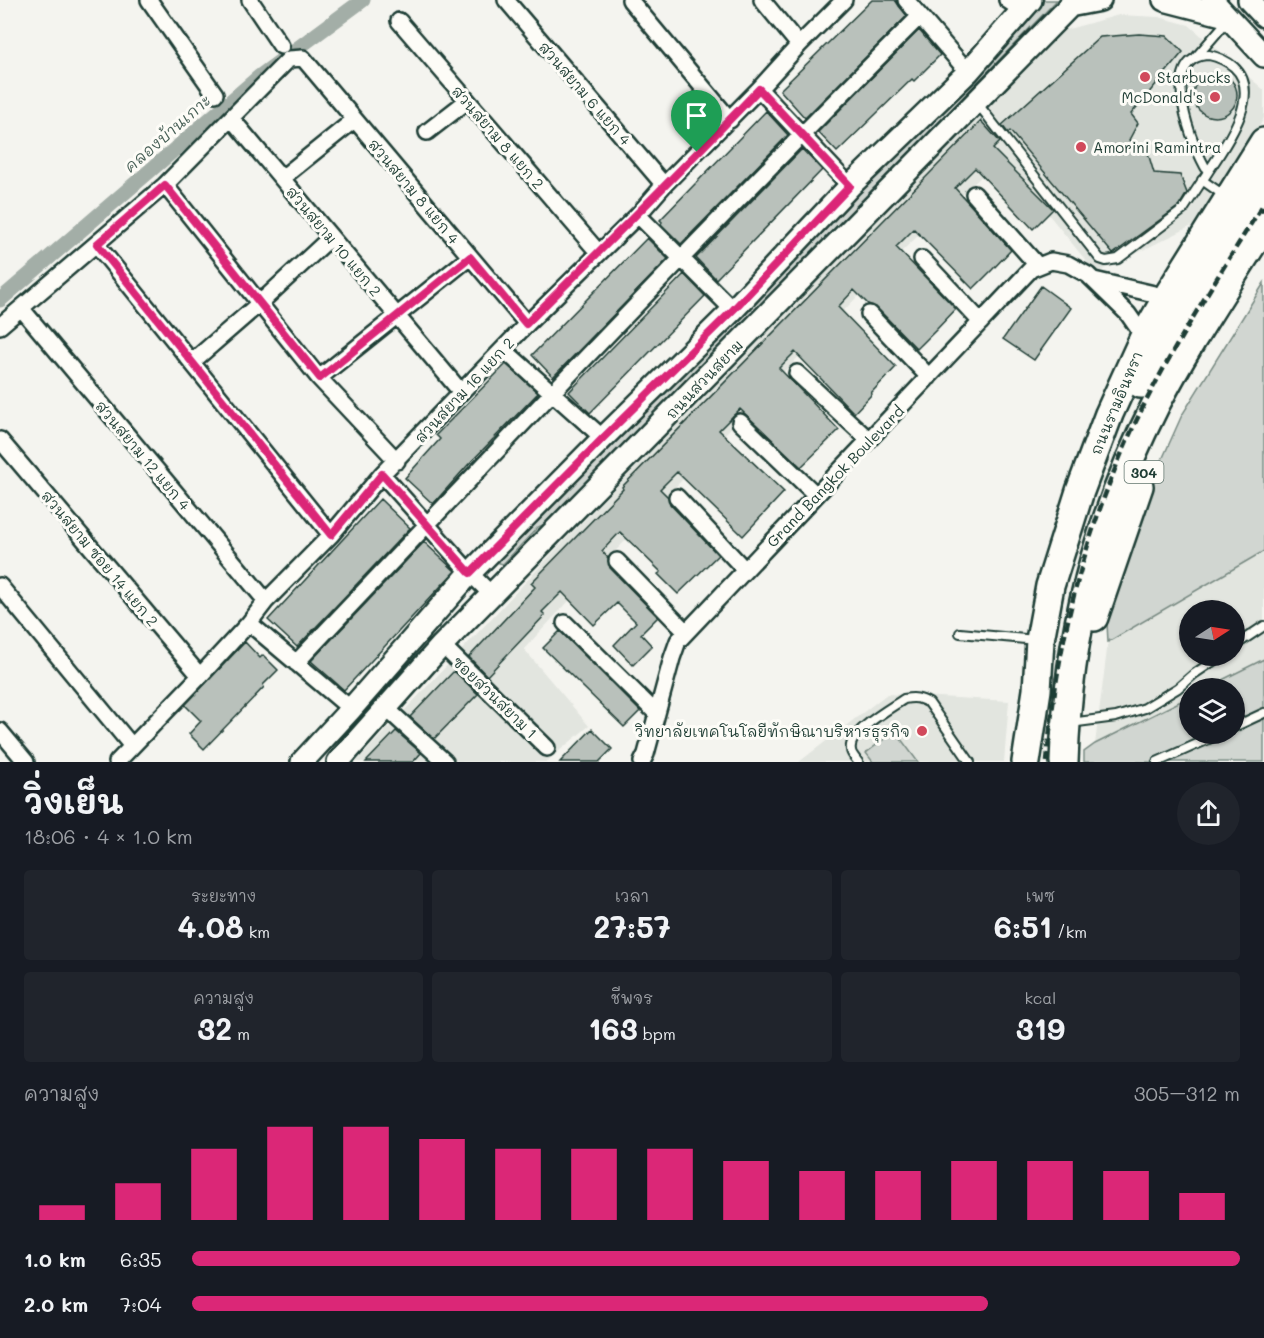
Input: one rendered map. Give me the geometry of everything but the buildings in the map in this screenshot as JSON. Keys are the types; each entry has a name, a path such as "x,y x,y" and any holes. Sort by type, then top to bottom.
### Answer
{"highway":[{"name":"ถนนรามอินทรา","path":"1026,762 1037,690 1040,640 1050,586 1080,491 1109,414 1144,337 1155,293 1261,159"},
{"name":"ถนนรามอินทรา","path":"1064,762 1065,724 1078,578 1095,492 1142,384 1193,293 1261,159"},
{"name":"ถนนรามอินทรา","path":"1037,690 1078,578 1156,403 1264,225"},
{"name":"ถนนรามอินทรา","path":"1069,689 1133,501 1154,447 1183,386 1264,254"}],"street":[{"path":"148,0 215,94"},
{"path":"250,0 281,46"},
{"name":"สวนสยาม 6 แยก 4","path":"506,0 664,185"},
{"path":"630,0 730,120"},
{"path":"762,0 799,45"},
{"name":"สวนสยาม 16 แยก 2","path":"117,762 200,676 266,601 331,535 382,474 397,461 526,324 638,215 664,185 730,120 844,0"},
{"path":"906,0 968,72"},
{"path":"1072,3 1100,0"},
{"path":"1164,0 1228,17"},
{"path":"1212,0 1264,56"},
{"path":"1249,0 1264,16"},
{"name":"ถนนสวนสยาม","path":"302,762 470,573 733,310 850,186 968,72 1020,3"},
{"name":"ถนนสวนสยาม","path":"338,762 442,645 1072,3"},
{"path":"297,663 552,393 801,135 920,16"},
{"name":"สวนสยาม 8 แยก 2","path":"399,21 598,252"},
{"name":"สวนสยาม 8 แยก 4","path":"231,118 289,59 303,58 526,324"},
{"path":"759,89 850,186"},
{"path":"427,132 467,101"},
{"path":"0,326 165,185 231,118"},
{"name":"สวนสยาม 10 แยก 2","path":"231,118 461,392"},
{"path":"282,178 354,120"},
{"path":"165,185 320,378 397,461"},
{"path":"974,194 1038,266 1050,261 1068,264 1094,280 1128,314 1144,337"},
{"path":"638,215 733,310"},
{"path":"192,362 331,237"},
{"path":"97,244 331,535"},
{"path":"320,378 470,257"},
{"path":"922,259 981,322"},
{"name":"Grand Bangkok Boulevard","path":"642,762 678,641 1031,269 1038,266"},
{"path":"1094,280 1155,293"},
{"path":"1128,314 1155,293"},
{"name":"สวนสยาม 12 แยก 4","path":"21,308 266,601"},
{"path":"869,314 929,377"},
{"path":"503,349 603,438"},
{"path":"797,373 869,440"},
{"path":"740,422 816,495"},
{"name":"สวนสยาม ซอย 14 แยก 2","path":"0,440 200,676"},
{"path":"382,474 492,595"},
{"path":"677,497 745,570"},
{"path":"617,561 686,632"},
{"path":"0,586 131,745"},
{"path":"249,623 351,709"},
{"path":"565,623 657,714"},
{"name":"ซอยสวนสยาม 1","path":"442,645 548,748"},
{"path":"386,708 445,762"},
{"path":"0,731 26,762"}],"lane":[{"path":"1208,172 1191,136 1182,102 1181,87 1189,64 1228,17"},
{"path":"976,102 1100,259 1106,261 1118,259 1183,210 1227,141 1242,111 1245,90 1239,73 1229,64 1214,56 1196,57"},
{"path":"1202,180 1228,199"},
{"path":"1245,639 1264,626"},
{"path":"960,633 1040,640"},
{"path":"1065,724 1116,717 1145,708 1178,688 1206,666"},
{"path":"858,762 850,750 851,741 857,732 904,699 913,697 921,698 929,704 970,762"},
{"path":"1245,722 1264,713"},
{"path":"1157,762 1198,744"}],"shaded area":[{"path":"1041,0 1057,0 556,519 538,527 503,564 499,563 499,560"},
{"path":"1119,15 1159,17 1189,25 1264,90 1264,118 1204,220 1096,273 1002,157 903,250 768,388 524,649 589,726 546,762 356,762 568,537 968,124 1065,30"},
{"path":"1264,283 1264,551 1108,642 1107,623 1144,500 1182,415"},
{"path":"1264,551 1264,659 1226,678 1179,678 1179,702 1095,744 1108,642 1179,601 1179,666 1245,666 1245,600 1180,600"},
{"path":"1264,659 1264,762 1084,762 1084,752 1095,744 1179,702 1179,744 1245,744 1245,678 1226,678"},
{"name":"วิทยาลัยเทคโนโลยีทักษิณาบริหารธุรกิจ","path":"887,694 1009,701 1004,762 799,762"},
{"path":"895,731 918,762 873,762 866,753"}],"waterway":[{"name":"คลองบ้านเกาะ","path":"0,300 260,76 363,0"}],"railway":[{"path":"1047,762 1051,717 1067,626 1078,581 1106,493 1142,409 1170,356 1264,203"}],"place":[{"name":"Starbucks","path":"1145,77"},
{"name":"McDonald's","path":"1215,97"},
{"name":"Amorini Ramintra","path":"1081,147"},
{"name":"วิทยาลัยเทคโนโลยีทักษิณาบริหารธุรกิจ","path":"922,731"}],"route":[{"path":"759,89 850,186 733,310 470,573 382,474 331,535 97,244 165,185 320,378 470,257 526,324 638,215 697,152 759,89"}]}
